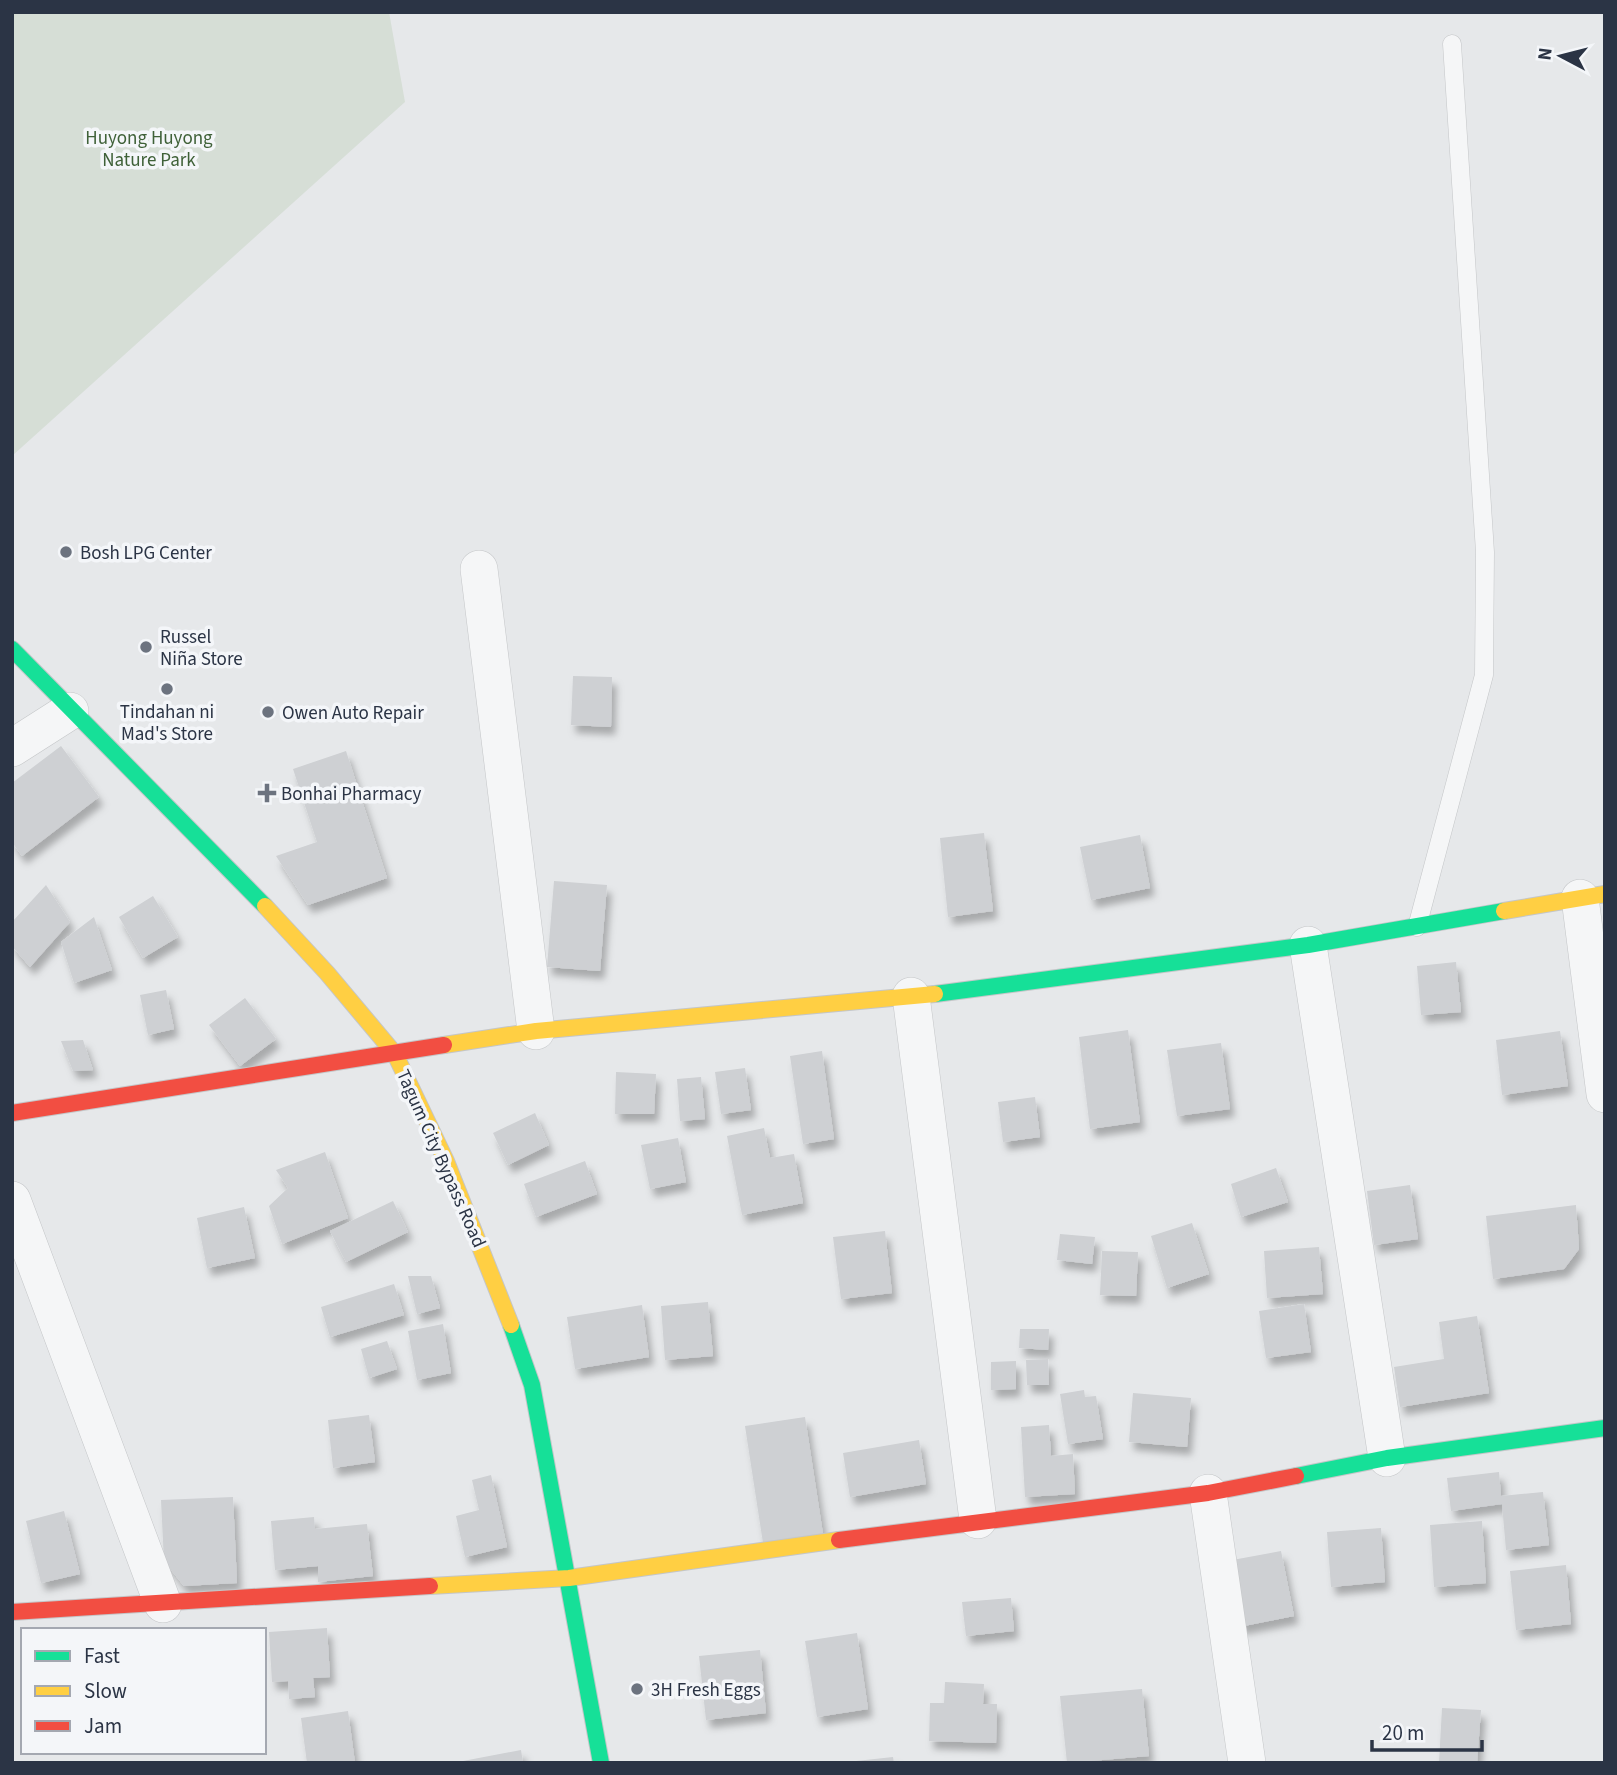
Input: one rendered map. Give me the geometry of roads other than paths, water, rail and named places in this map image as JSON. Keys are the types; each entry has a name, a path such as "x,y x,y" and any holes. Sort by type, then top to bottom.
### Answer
{"street":[{"path":"479,569 536,1031"},
{"name":"Tagum City Bypass Road","path":"12,649 70,711 246,886 327,973 395,1054 446,1161 490,1266 531,1385 569,1577 601,1763"},
{"path":"12,748 70,711"},
{"path":"12,1113 536,1031 911,996 1308,945 1592,896 1605,1094"},
{"path":"1308,945 1387,1458"},
{"path":"911,996 978,1520"},
{"path":"12,1200 163,1604"},
{"path":"12,1612 569,1577 978,1520 1208,1493 1387,1458 1605,1428"},
{"path":"1208,1493 1247,1763"}],"lane":[{"path":"1417,927 1484,675 1485,552 1452,44"}],"place":[{"name":"Bosh LPG Center","path":"66,552"},
{"name":"Russel Niña Store","path":"146,647"},
{"name":"Tindahan ni Mad's Store","path":"167,689"},
{"name":"Owen Auto Repair","path":"268,712"},
{"name":"Bonhai Pharmacy","path":"267,793"},
{"name":"3H Fresh Eggs","path":"637,1689"}],"park label":[{"name":"Huyong Huyong Nature Park","path":"149,148"}]}
